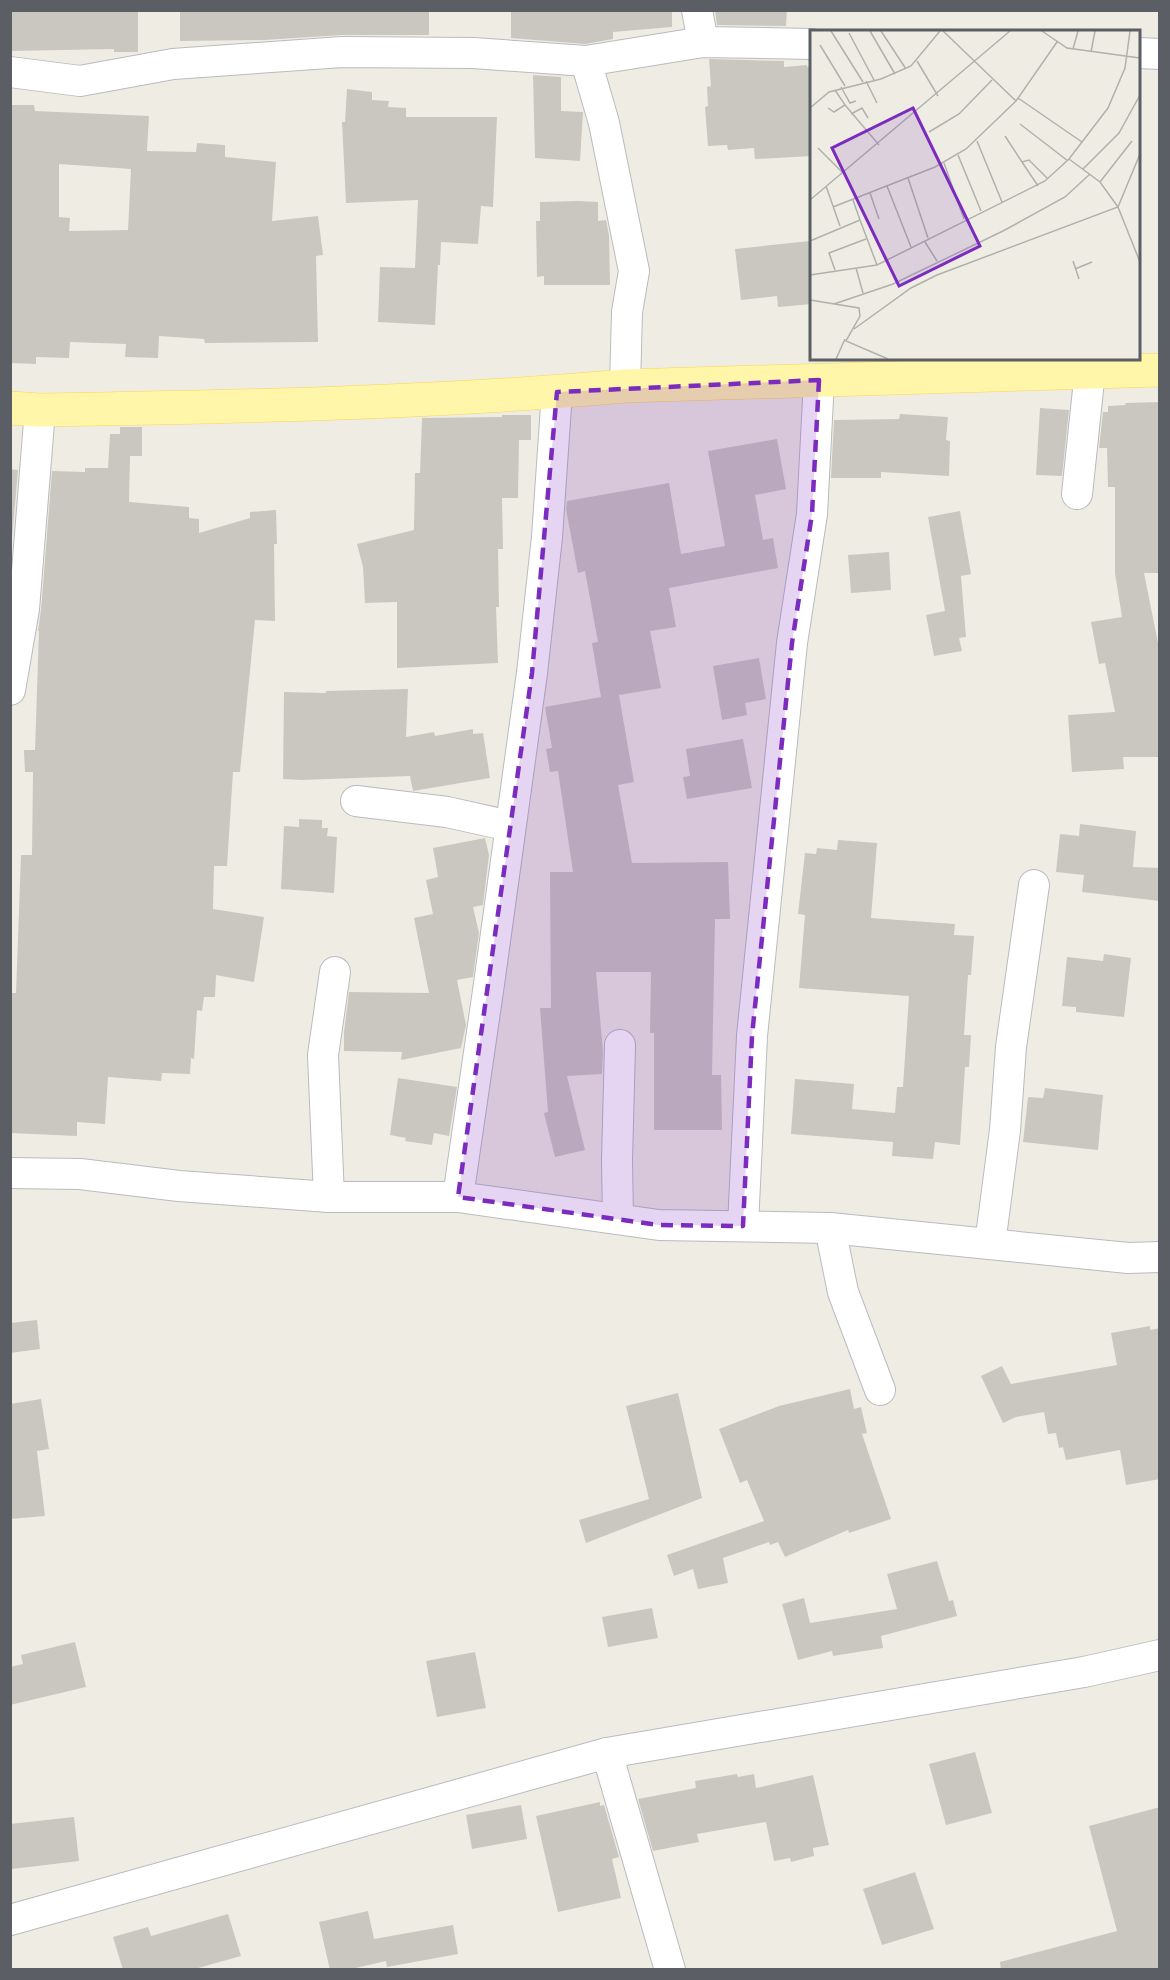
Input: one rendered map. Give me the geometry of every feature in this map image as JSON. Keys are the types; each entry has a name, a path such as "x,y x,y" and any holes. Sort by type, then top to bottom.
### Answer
{"main road":[{"path":"26,409 244,407 557,392 625,386 1160,370"}],"street":[{"path":"697,10 703,42"},
{"path":"10,72 80,81 173,64 342,52 473,53 586,61 703,42 810,44"},
{"path":"1140,53 1160,54"},
{"path":"586,61 604,123 634,272 627,312 625,386"},
{"path":"1077,494 1090,371"},
{"path":"743,1226 752,1036 792,643 812,514 819,380"},
{"path":"458,1197 532,673 547,537 557,392"},
{"path":"10,690 24,609 26,409"},
{"path":"356,801 447,812 510,826"},
{"path":"990,1244 1005,1130 1011,1047 1034,885"},
{"path":"328,1197 323,1055 335,972"},
{"path":"618,1219 620,1046"},
{"path":"10,1173 80,1174 179,1185 328,1197 458,1197 659,1225 830,1228 1128,1258 1160,1257"},
{"path":"830,1228 843,1292 880,1390"},
{"path":"10,1920 607,1753 1084,1672 1160,1654"},
{"path":"607,1753 670,1970"}],"highlighted area":[{"path":"819,380 812,514 792,643 752,1036 743,1226 659,1225 458,1197 532,673 557,392"}],"building":[{"path":"10,10 138,10 138,52 114,52 114,49 10,51"},
{"path":"180,10 429,10 429,35 342,35 264,40 180,41"},
{"path":"511,10 672,10 672,27 613,32 613,39 585,44 511,38"},
{"path":"715,10 787,10 786,26 717,25"},
{"path":"709,59 784,61 784,67 807,65 810,67 810,156 755,159 754,148 728,150 727,145 708,146 705,107 708,106 707,87 711,86"},
{"path":"533,75 561,77 561,111 583,112 580,161 535,158"},
{"path":"347,89 372,92 372,100 389,101 388,107 406,108 406,117 497,117 493,207 481,206 478,244 441,242 435,325 378,322 380,267 415,268 418,200 346,203 342,122 345,122"},
{"path":"10,105 34,105 35,111 149,116 147,151 196,152 197,143 225,145 225,157 276,162 272,221 318,216 323,255 316,256 318,342 205,343 204,339 159,336 158,358 125,357 126,344 70,342 69,358 36,357 36,364 10,363","holes":["59,164 131,169 128,230 69,231 70,218 59,217"]},
{"path":"540,202 598,202 598,221 606,220 609,235 610,285 544,285 544,276 537,277 536,221 540,221"},
{"path":"810,241 810,304 778,307 777,296 741,300 735,249"},
{"path":"1160,402 1160,573 1144,573 1160,653 1160,757 1123,757 1124,769 1072,772 1068,715 1115,712 1105,663 1099,664 1091,622 1122,617 1115,573 1115,487 1108,487 1107,448 1099,448 1103,412 1108,412 1108,406 1126,405 1125,403"},
{"path":"1040,408 1069,410 1062,476 1036,475"},
{"path":"900,414 948,417 946,440 950,441 949,476 881,472 881,478 831,478 834,420 899,419"},
{"path":"502,415 531,415 531,440 519,440 518,498 502,498 503,549 498,549 499,607 496,607 498,663 397,668 397,602 365,603 363,567 357,544 414,530 415,473 420,473 422,418 502,417"},
{"path":"120,427 142,427 142,456 130,456 129,502 189,507 189,518 199,519 199,533 250,518 250,512 276,510 275,621 255,620 240,772 233,772 227,866 214,866 213,909 264,917 254,982 216,975 215,997 204,997 202,1011 197,1010 194,1059 191,1058 190,1074 162,1073 161,1081 108,1077 105,1124 77,1122 77,1136 10,1133 11,993 16,993 21,855 32,855 33,772 25,772 24,750 35,750 38,631 52,471 85,472 85,468 108,468 110,434 120,434"},
{"path":"777,439 786,489 755,495 763,540 773,538 778,568 669,588 676,627 650,631 661,688 619,695 634,782 618,785 632,863 728,862 730,919 715,919 712,1075 721,1075 722,1130 654,1130 654,1033 650,1033 651,972 596,972 603,1052 602,1074 567,1076 585,1150 555,1157 544,1113 548,1112 540,1008 551,1008 550,872 573,872 558,771 550,772 546,749 552,748 545,707 601,697 592,643 598,642 585,571 578,573 566,509 567,501 669,483 681,554 725,546 708,451"},
{"path":"10,469 18,470 10,562"},
{"path":"960,511 971,574 961,576 966,637 959,638 962,651 934,656 926,615 945,611 928,517"},
{"path":"889,552 891,590 851,593 848,555"},
{"path":"759,658 766,699 745,703 747,715 722,720 713,666"},
{"path":"408,689 406,737 434,732 435,736 473,729 473,734 483,733 490,778 413,791 410,776 283,779 284,692 326,693 326,691"},
{"path":"743,739 752,788 687,799 683,777 690,776 686,749"},
{"path":"299,819 322,820 322,828 328,828 327,836 337,837 334,893 281,889 284,826 299,827"},
{"path":"1080,824 1136,831 1133,867 1160,868 1160,901 1082,892 1084,875 1056,872 1060,834 1079,836"},
{"path":"485,838 489,855 483,905 473,907 479,933 473,977 457,980 466,1025 461,1048 401,1060 402,1052 344,1051 349,992 429,993 414,918 433,914 426,880 438,877 433,848"},
{"path":"838,840 877,843 871,918 955,924 954,935 974,936 971,975 968,975 964,1035 971,1035 969,1067 965,1067 960,1145 935,1142 933,1159 892,1156 893,1142 791,1134 795,1079 854,1084 852,1109 895,1113 897,1087 903,1087 909,996 799,988 805,915 798,914 805,853 816,854 817,848 837,850"},
{"path":"1104,954 1131,958 1124,1017 1076,1012 1076,1007 1062,1006 1067,957 1103,961"},
{"path":"398,1078 457,1087 449,1136 434,1133 432,1145 405,1141 406,1138 390,1135"},
{"path":"1045,1088 1103,1095 1098,1150 1023,1142 1028,1097 1043,1098"},
{"path":"37,1320 40,1349 10,1353 10,1323"},
{"path":"1150,1326 1150,1330 1160,1328 1160,1479 1126,1485 1120,1450 1066,1460 1063,1447 1059,1448 1056,1433 1048,1434 1044,1412 1016,1417 1003,1423 981,1376 1002,1366 1011,1384 1117,1365 1111,1333"},
{"path":"850,1389 854,1409 861,1407 867,1433 862,1434 891,1519 849,1533 848,1530 785,1557 778,1542 770,1545 769,1542 723,1558 728,1583 698,1589 693,1569 674,1576 667,1555 764,1521 747,1480 740,1483 719,1429 779,1406"},
{"path":"678,1393 702,1498 586,1543 579,1520 649,1499 626,1406"},
{"path":"41,1399 49,1449 37,1451 45,1516 10,1519 10,1404"},
{"path":"937,1561 949,1601 953,1600 957,1616 881,1636 883,1648 833,1656 832,1651 798,1660 782,1604 804,1598 810,1623 897,1609 887,1574"},
{"path":"652,1608 658,1638 608,1647 602,1617"},
{"path":"75,1642 86,1687 10,1705 10,1667 23,1664 21,1655"},
{"path":"475,1652 486,1708 437,1717 426,1661"},
{"path":"975,1752 992,1813 946,1825 929,1764"},
{"path":"737,1774 738,1777 754,1774 756,1788 813,1775 829,1845 813,1848 814,1856 791,1862 790,1858 774,1861 766,1822 697,1834 699,1842 653,1851 638,1799 696,1788 695,1781"},
{"path":"600,1802 600,1806 604,1805 619,1857 612,1859 621,1898 558,1912 536,1816"},
{"path":"521,1805 527,1839 472,1849 466,1815"},
{"path":"1160,1807 1160,1970 1001,1970 1000,1962 1117,1931 1089,1826"},
{"path":"74,1817 79,1861 12,1869 10,1824"},
{"path":"915,1872 934,1929 882,1945 863,1889"},
{"path":"368,1911 374,1939 453,1925 458,1954 387,1967 386,1961 347,1970 330,1970 319,1922"},
{"path":"228,1914 241,1956 191,1970 123,1970 113,1937 148,1927 151,1936"}]}
